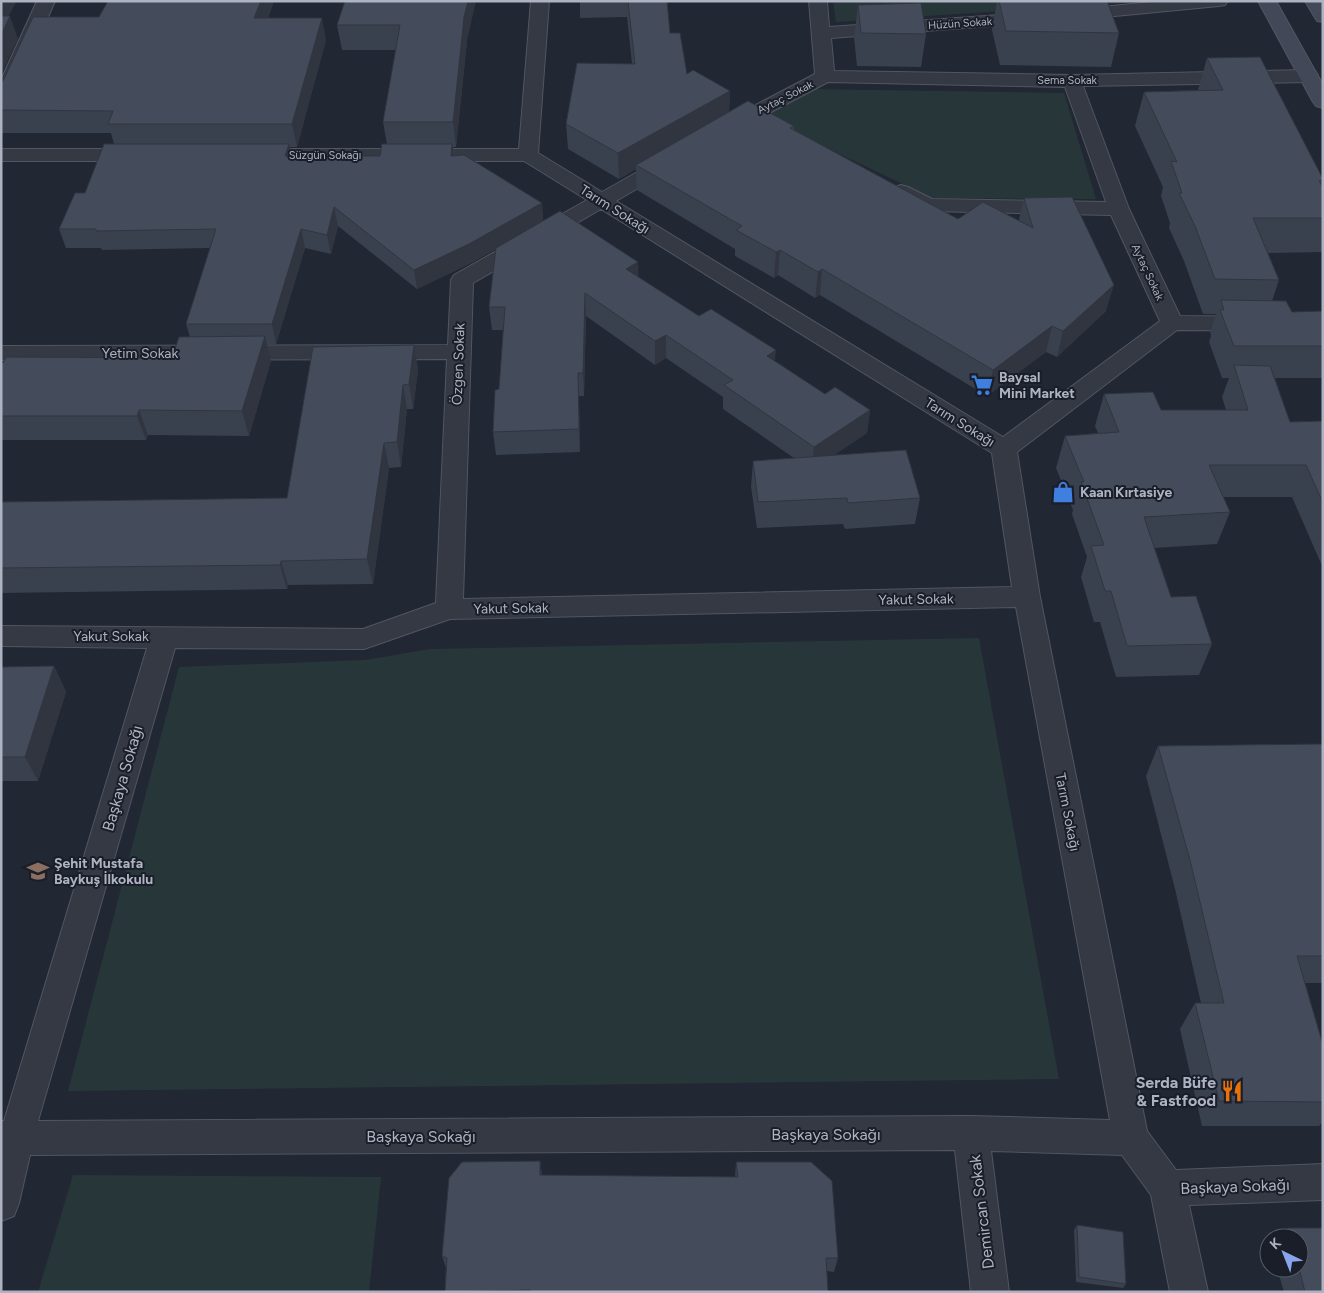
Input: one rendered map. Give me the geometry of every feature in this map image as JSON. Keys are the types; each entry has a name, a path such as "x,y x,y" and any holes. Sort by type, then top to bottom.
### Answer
{"main road":[{"path":"1267,1 1323,102"}],"street":[{"path":"1,101 10,63 46,1"},
{"path":"528,155 540,1"},
{"name":"Aytaç Sokak","path":"712,137 754,112 825,76 818,1"},
{"name":"Hüzün Sokak","path":"821,33 1053,16 1219,1"},
{"name":"Sema Sokak","path":"825,76 1072,81 1309,76"},
{"name":"Aytaç Sokak","path":"1072,81 1118,209 1172,323"},
{"path":"754,112 779,126"},
{"path":"602,201 686,152"},
{"path":"1,155 160,155"},
{"name":"Süzgün Sokağı","path":"230,155 528,155"},
{"name":"Tarım Sokağı","path":"528,155 1004,450 1027,597 1130,1138"},
{"path":"884,182 928,206 1118,209"},
{"name":"Özgen Sokak","path":"449,609 462,280 602,201"},
{"path":"1004,450 1172,323 1323,324"},
{"name":"Yetim Sokak","path":"1,353 459,352"},
{"name":"Yakut Sokak","path":"1,636 364,639 449,609 1027,597"},
{"name":"Başkaya Sokağı","path":"164,637 9,1138 971,1133 1130,1138 1167,1188 1323,1182"},
{"name":"Demircan Sokak","path":"971,1133 990,1292"},
{"path":"1,1203 9,1138"},
{"path":"1167,1188 1190,1292"}],"shaded area":[{"path":"833,1 1157,1 836,22"},
{"path":"809,89 1064,93 1096,199 932,198 762,117"},
{"path":"979,638 1059,1079 68,1091 179,667 365,660 430,649"},
{"path":"73,1175 381,1177 369,1292 38,1292"}],"building":[{"path":"108,1 261,1 254,18 322,18 292,124 108,124 113,111 1,110 1,83 33,17 99,17"},
{"path":"345,1 468,1 464,17 453,122 383,122 400,25 337,25"},
{"path":"628,1 667,1 670,33 680,33 687,74 693,70 730,91 618,153 566,124 577,63 635,64"},
{"path":"999,1 1107,1 1119,33 1006,31"},
{"path":"921,3 926,34 861,33 858,5"},
{"path":"1,16 10,16 1,35"},
{"path":"1260,57 1323,179 1319,181 1323,187 1323,218 1253,218 1279,280 1215,279 1195,226 1179,193 1182,193 1171,161 1177,162 1144,92 1223,90 1207,58"},
{"path":"748,101 794,126 790,128 958,219 983,202 1033,228 1024,198 1072,197 1114,285 1063,331 1052,326 993,370 822,269 818,272 780,250 776,252 736,230 742,226 636,165"},
{"path":"104,144 289,144 285,156 380,156 382,144 452,144 451,156 464,155 542,203 469,244 414,270 334,207 327,235 301,229 272,324 186,324 216,229 96,231 96,229 59,229 75,193 85,193"},
{"path":"560,211 638,262 626,269 699,316 711,309 776,350 767,356 825,394 835,387 870,410 814,447 724,385 733,380 666,335 655,341 585,293 583,373 578,373 579,429 493,432 495,390 499,389 505,307 489,307 496,248"},
{"path":"1221,300 1286,301 1292,312 1323,311 1323,346 1234,346 1220,310 1224,310"},
{"path":"265,336 242,411 139,410 137,416 1,416 1,363 3,363 6,357 172,358 179,337"},
{"path":"414,345 409,384 403,385 397,442 384,443 367,559 281,561 280,565 1,568 1,502 287,498 313,347"},
{"path":"1234,365 1270,366 1290,422 1323,421 1323,503 1306,465 1209,465 1230,512 1144,517 1171,597 1196,596 1212,644 1127,646 1111,591 1105,591 1091,546 1104,545 1081,482 1084,482 1065,436 1119,432 1104,394 1153,392 1161,410 1248,410"},
{"path":"906,450 920,498 848,503 847,498 758,502 753,461"},
{"path":"54,666 25,757 1,757 1,667"},
{"path":"1323,744 1323,956 1297,956 1323,1045 1323,1102 1219,1101 1195,1003 1224,1003 1190,860 1158,746"},
{"path":"540,1161 540,1175 738,1177 736,1162 811,1162 832,1181 838,1258 826,1258 828,1292 530,1292 530,1290 445,1292 447,1258 442,1256 449,1178 462,1162"},
{"path":"1077,1225 1123,1232 1126,1284 1079,1277"},
{"path":"1309,1228 1323,1228 1323,1292 1305,1292 1302,1278 1309,1278"}],"place":[{"name":"Baysal Mini Market","path":"982,385"},
{"name":"Kaan Kırtasiye","path":"1063,492"},
{"name":"Şehit Mustafa Baykuş İlkokulu","path":"38,871"},
{"name":"Serda Büfe & Fastfood","path":"1232,1091"}]}
